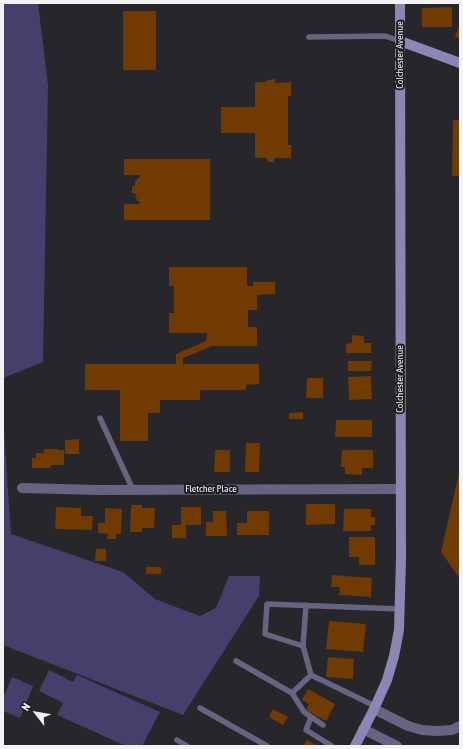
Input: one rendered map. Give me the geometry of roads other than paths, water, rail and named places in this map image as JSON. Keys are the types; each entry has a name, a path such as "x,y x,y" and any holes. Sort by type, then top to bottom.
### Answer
{"main road":[{"name":"Colchester Avenue","path":"354,746 375,708 387,680 394,656 399,630 400,3"},
{"path":"400,41 460,63"}],"street":[{"name":"Fletcher Place","path":"22,488 133,490 400,489"},
{"path":"375,708 408,726 422,730 452,730 460,726"},
{"path":"363,730 397,746"}],"lane":[{"path":"309,37 385,36 400,41"},
{"path":"100,418 133,490"},
{"path":"303,646 265,634 267,604 400,610"},
{"path":"306,605 303,646 311,675 375,708"},
{"path":"236,661 292,693 304,712 323,725"},
{"path":"292,693 311,675"},
{"path":"200,708 267,746"},
{"path":"311,717 306,730 332,746"},
{"path":"177,740 187,746"}]}
